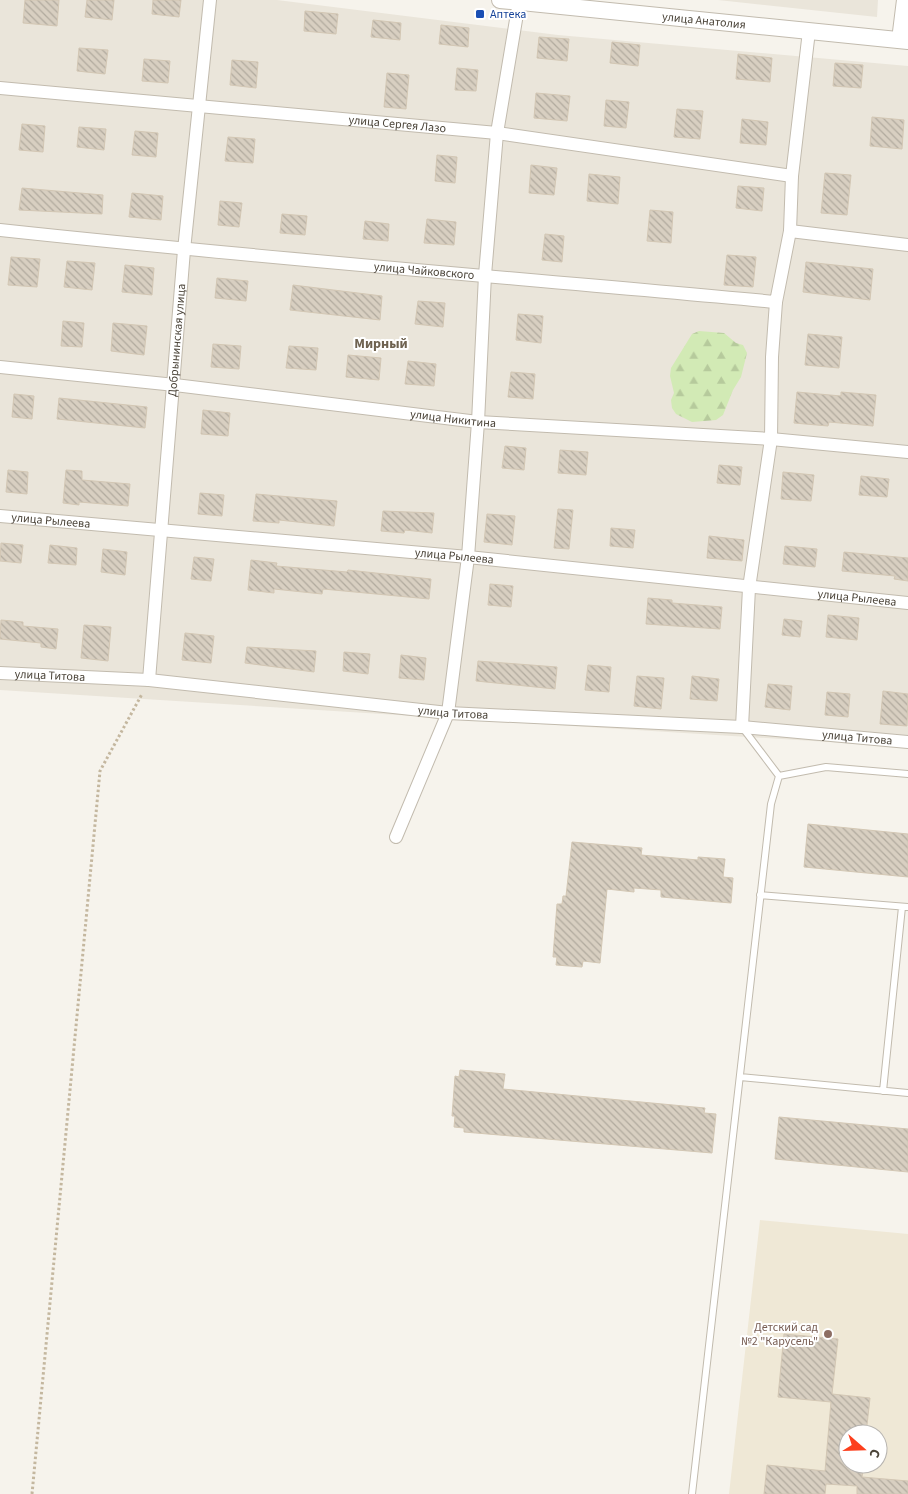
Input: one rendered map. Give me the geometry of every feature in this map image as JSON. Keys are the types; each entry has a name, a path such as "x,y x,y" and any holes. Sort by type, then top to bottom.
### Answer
{"street":[{"name":"Добрынинская улица","path":"149,680 175,385 184,250 210,0"},
{"name":"улица Анатолия","path":"500,0 560,3 904,40"},
{"path":"904,0 904,40"},
{"path":"396,838 448,713 468,557 478,422 485,275 497,133 519,2"},
{"path":"742,727 749,588 771,439 772,357 776,302 790,231 792,176 809,31"},
{"name":"улица Сергея Лазо","path":"0,88 497,133 792,176"},
{"name":"улица Чайковского","path":"0,230 184,250 776,302"},
{"path":"790,231 908,245"},
{"name":"улица Никитина","path":"0,367 175,385 478,422 771,439 908,452"},
{"name":"улица Рылеева","path":"0,516 468,557 749,588 908,603"},
{"name":"улица Титова","path":"0,673 149,680 448,713 742,727 908,742"}],"lane":[{"path":"742,727 779,776"},
{"path":"779,776 826,767 908,774"},
{"path":"692,1494 771,804 779,776"},
{"path":"760,895 905,907 883,1091"},
{"path":"740,1077 908,1093"}],"path":[{"path":"32,1494 100,771 149,680"}],"shaded area":[{"path":"0,0 277,0 558,35 908,66 908,747 0,690"},
{"path":"718,0 878,0 877,17"},
{"name":"Детский сад №2 \"Карусель\"","path":"760,1220 908,1234 908,1494 729,1494"}],"green space":[{"path":"699,331 724,333 736,343 743,345 747,353 741,377 733,390 723,415 716,420 692,422 676,414 672,408 671,400 674,393 670,376 671,368 692,334"}],"building":[{"path":"25,0 59,0 57,26 23,23"},
{"path":"87,0 114,0 112,20 85,17"},
{"path":"153,0 181,0 179,17 152,14"},
{"path":"305,11 338,14 336,34 304,31"},
{"path":"373,20 401,23 400,40 371,37"},
{"path":"441,25 469,28 468,47 439,44"},
{"path":"539,37 569,39 567,61 537,58"},
{"path":"612,42 640,45 638,66 610,63"},
{"path":"79,48 108,50 105,74 77,71"},
{"path":"738,54 772,58 770,82 736,79"},
{"path":"144,59 170,61 168,83 142,81"},
{"path":"232,60 258,62 256,88 230,85"},
{"path":"835,63 863,65 861,88 833,86"},
{"path":"457,68 478,70 476,91 455,90"},
{"path":"387,73 409,75 406,109 384,107"},
{"path":"536,93 570,96 567,121 534,118"},
{"path":"606,100 629,102 626,128 604,126"},
{"path":"677,109 703,111 700,139 674,137"},
{"path":"872,117 904,120 902,149 870,146"},
{"path":"742,119 768,122 766,145 740,143"},
{"path":"22,124 45,126 43,152 19,150"},
{"path":"79,127 106,129 104,150 77,147"},
{"path":"135,131 158,133 156,157 132,155"},
{"path":"228,137 255,139 253,163 225,161"},
{"path":"437,155 457,157 455,183 435,181"},
{"path":"531,165 557,168 554,195 529,193"},
{"path":"825,173 851,175 847,215 821,213"},
{"path":"589,174 620,177 618,204 587,201"},
{"path":"738,186 764,188 762,211 736,208"},
{"path":"22,188 103,195 102,214 19,210"},
{"path":"132,193 163,196 161,220 129,217"},
{"path":"220,201 242,203 239,227 218,225"},
{"path":"650,210 673,212 671,243 647,241"},
{"path":"282,214 307,216 305,235 280,233"},
{"path":"427,219 456,222 454,245 424,243"},
{"path":"365,221 389,224 388,241 363,239"},
{"path":"545,234 564,236 562,262 542,260"},
{"path":"727,255 756,257 753,287 724,285"},
{"path":"11,257 40,259 37,287 8,285"},
{"path":"67,261 95,263 92,290 64,287"},
{"path":"806,262 873,269 870,300 803,292"},
{"path":"125,265 154,268 152,295 122,292"},
{"path":"217,278 248,281 246,301 215,298"},
{"path":"293,285 382,296 380,320 290,310"},
{"path":"418,301 445,303 443,327 415,324"},
{"path":"518,314 543,316 541,343 516,340"},
{"path":"63,321 84,323 82,347 61,346"},
{"path":"113,323 147,326 144,355 111,351"},
{"path":"808,334 842,337 839,368 805,365"},
{"path":"213,344 241,346 239,369 211,367"},
{"path":"289,346 318,348 316,370 286,368"},
{"path":"348,355 381,358 379,380 346,377"},
{"path":"408,361 436,364 434,386 405,384"},
{"path":"511,372 535,374 533,399 508,397"},
{"path":"797,392 841,396 841,392 876,395 873,426 829,422 828,426 794,423"},
{"path":"14,394 34,396 32,419 12,417"},
{"path":"59,398 147,407 145,428 57,419"},
{"path":"203,410 230,413 228,436 201,434"},
{"path":"505,446 526,448 524,470 502,468"},
{"path":"560,450 588,452 586,475 558,473"},
{"path":"719,465 742,467 740,485 717,483"},
{"path":"8,470 28,472 27,494 6,492"},
{"path":"66,470 82,471 82,480 130,484 128,506 79,502 79,505 63,503"},
{"path":"783,472 814,475 811,501 781,499"},
{"path":"861,476 889,479 887,497 859,495"},
{"path":"200,493 224,495 222,516 198,514"},
{"path":"256,494 337,501 334,526 279,520 279,523 253,521"},
{"path":"558,509 573,510 569,549 554,548"},
{"path":"383,511 434,513 432,533 405,530 404,533 381,531"},
{"path":"487,514 515,516 512,545 484,542"},
{"path":"611,528 635,530 633,548 610,546"},
{"path":"709,536 744,540 742,561 707,558"},
{"path":"1,543 23,545 21,563 0,561"},
{"path":"50,545 77,548 76,565 48,563"},
{"path":"785,546 817,549 815,567 783,564"},
{"path":"103,549 127,552 125,575 101,572"},
{"path":"844,552 908,558 908,581 894,579 895,576 842,571"},
{"path":"194,557 214,559 211,581 191,579"},
{"path":"251,560 277,563 276,566 347,572 348,570 431,579 429,599 323,589 322,594 274,589 274,593 248,590"},
{"path":"490,584 513,586 511,607 488,605"},
{"path":"648,598 672,600 672,603 722,607 720,629 646,624"},
{"path":"828,615 859,618 857,640 826,637"},
{"path":"784,619 802,621 800,637 782,635"},
{"path":"1,620 23,622 23,626 58,629 56,649 41,647 41,643 0,639"},
{"path":"84,625 111,627 108,661 81,658"},
{"path":"185,633 214,636 211,663 182,660"},
{"path":"247,647 316,651 314,672 245,663"},
{"path":"344,652 370,654 368,674 343,671"},
{"path":"401,655 426,658 424,680 399,678"},
{"path":"478,661 557,667 555,689 476,681"},
{"path":"588,665 611,667 609,692 585,690"},
{"path":"637,676 664,678 661,709 634,706"},
{"path":"692,676 719,679 717,701 690,699"},
{"path":"768,684 792,686 790,710 765,707"},
{"path":"883,691 908,694 907,726 880,724"},
{"path":"827,692 850,694 848,717 825,715"},
{"path":"808,824 908,834 908,877 804,867"},
{"path":"572,842 642,848 641,855 698,860 698,857 725,859 723,877 733,878 731,903 661,897 661,890 634,888 634,892 607,889 600,963 583,961 582,967 556,965 557,957 553,957 557,904 562,904 563,896 566,896"},
{"path":"460,1070 505,1074 503,1089 705,1108 704,1113 716,1114 712,1153 464,1132 464,1128 454,1127 455,1116 452,1116 455,1076 459,1077"},
{"path":"779,1117 908,1129 908,1172 775,1159"},
{"path":"784,1334 838,1339 832,1394 870,1398 867,1424 838,1424 838,1474 862,1474 862,1477 908,1481 908,1494 857,1494 857,1486 826,1484 825,1494 764,1494 767,1465 825,1471 831,1402 778,1397"}],"place":[{"name":"Аптека","path":"480,14"},
{"name":"Детский сад №2 \"Карусель\"","path":"828,1334"}],"district":[{"name":"Мирный","path":"381,344"}]}
